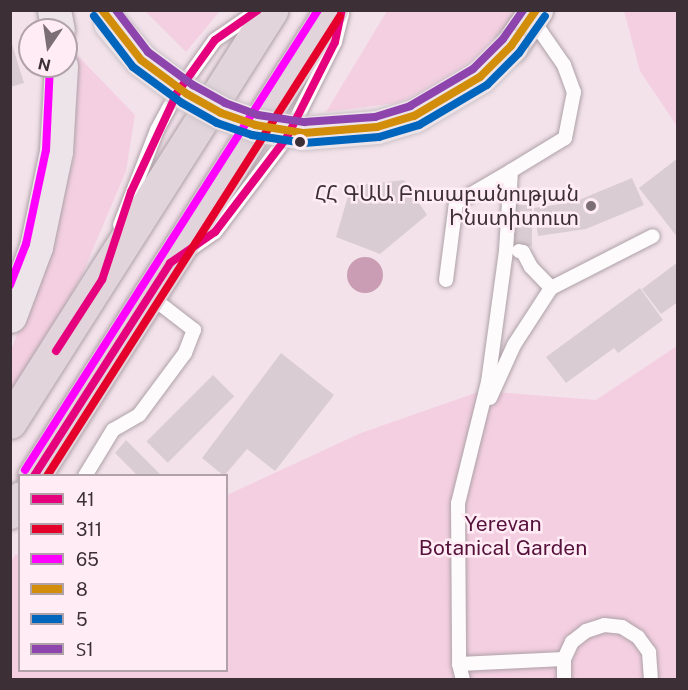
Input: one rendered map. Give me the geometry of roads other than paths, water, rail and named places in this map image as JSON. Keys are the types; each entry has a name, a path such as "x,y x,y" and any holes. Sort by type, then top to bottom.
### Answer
{"highway":[{"path":"10,422 271,10"},
{"path":"43,472 170,263 331,10"}],"main road":[{"path":"106,17 141,60 187,94 221,114 255,126 304,132 377,127 414,116 480,77 511,46 534,15"},
{"path":"10,316 36,247 56,151 60,78"}],"lane":[{"path":"102,280 131,192 177,93 215,40 259,10"},
{"path":"170,263 215,232 287,137 335,42 342,10"},
{"path":"446,280 456,203 565,138 574,92 564,65 534,15"},
{"path":"463,680 459,664 458,503 488,382 506,250 511,171"},
{"path":"476,432 514,345 551,288 653,236"},
{"path":"519,251 523,252 531,267 551,288"},
{"path":"86,474 113,430 139,415 185,353 194,330 150,296"},
{"path":"564,680 564,659 572,642 586,631 604,625 622,627 638,637 649,652 651,680"},
{"path":"459,664 564,659"}],"place":[{"name":"ՀՀ ԳԱԱ Բուսաբանության Ինստիտուտ","path":"591,206"}],"park label":[{"name":"Yerevan Botanical Garden","path":"503,536"}]}
